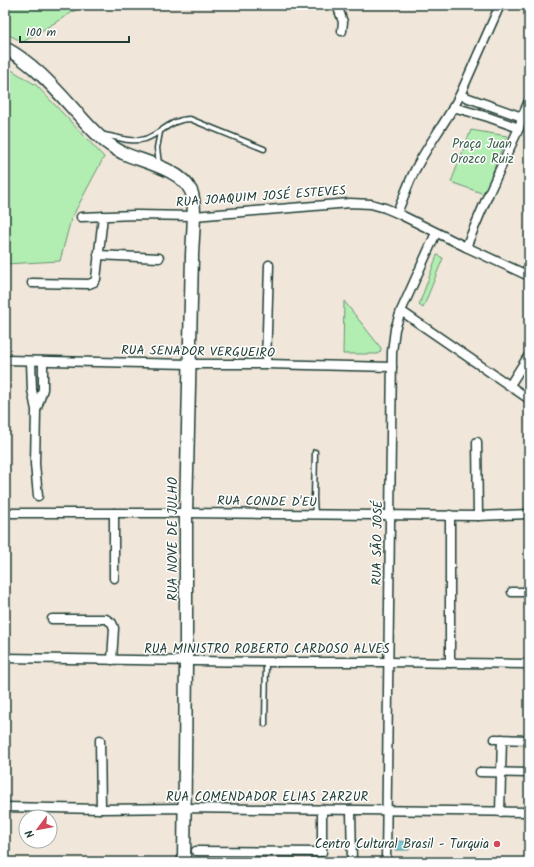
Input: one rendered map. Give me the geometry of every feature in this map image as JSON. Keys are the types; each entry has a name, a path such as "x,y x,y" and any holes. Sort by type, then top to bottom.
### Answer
{"street":[{"path":"337,5 343,22 342,30"},
{"path":"397,213 415,170 460,95 500,5"},
{"name":"RUA NOVE DE JULHO","path":"5,48 27,62 44,77 95,133 122,152 159,166 183,180 191,190 193,196 194,216 186,513 184,862"},
{"path":"460,95 526,117"},
{"path":"466,247 519,128 526,117 529,101"},
{"path":"453,107 519,128"},
{"name":"RUA JOAQUIM JOSÉ ESTEVES","path":"81,217 194,216 350,203 371,204 397,213 436,233 529,276"},
{"path":"32,283 91,283 96,278 103,216"},
{"name":"RUA SÃO JOSÉ","path":"386,862 393,340 401,311 436,233"},
{"path":"98,255 160,258"},
{"path":"266,364 269,265"},
{"path":"401,311 529,399"},
{"path":"510,385 529,355"},
{"name":"RUA SENADOR VERGUEIRO","path":"5,360 392,367"},
{"path":"31,361 32,390 36,410 35,464 38,496"},
{"path":"36,410 43,389 43,361"},
{"path":"477,442 478,516"},
{"name":"RUA CONDE D'EU","path":"5,513 186,513 390,516 478,516 529,514"},
{"path":"114,513 114,578"},
{"path":"450,515 450,663"},
{"path":"512,592 529,592"},
{"path":"52,619 106,619 112,623 114,628 112,660"},
{"name":"RUA MINISTRO ROBERTO CARDOSO ALVES","path":"5,658 529,664"},
{"path":"500,812 501,772 498,739 529,740"},
{"path":"100,740 101,809"},
{"path":"480,772 529,773"},
{"name":"RUA COMENDADOR ELIAS ZARZUR","path":"5,807 529,812"},
{"path":"196,852 322,852 322,809"},
{"path":"351,810 352,862"}],"lane":[{"path":"520,5 529,8"},
{"path":"95,133 125,139 144,139 160,132 170,124 182,119 190,119 264,149"},
{"path":"159,166 157,148 160,132"},
{"path":"315,452 315,515"},
{"path":"265,724 266,662"}],"green space":[{"path":"5,5 84,5 23,42 5,33"},
{"path":"5,66 36,85 104,157 71,219 60,261 5,264"},
{"name":"Praça Juan Orozco Ruiz","path":"471,130 507,136 484,194 451,182"},
{"path":"437,255 443,258 423,308 419,305"},
{"path":"344,301 381,348 379,353 343,354"}],"water":[{"path":"395,841 409,842 409,850 395,850"}],"place":[{"name":"Centro Cultural Brasil - Turquia","path":"497,844"}]}
